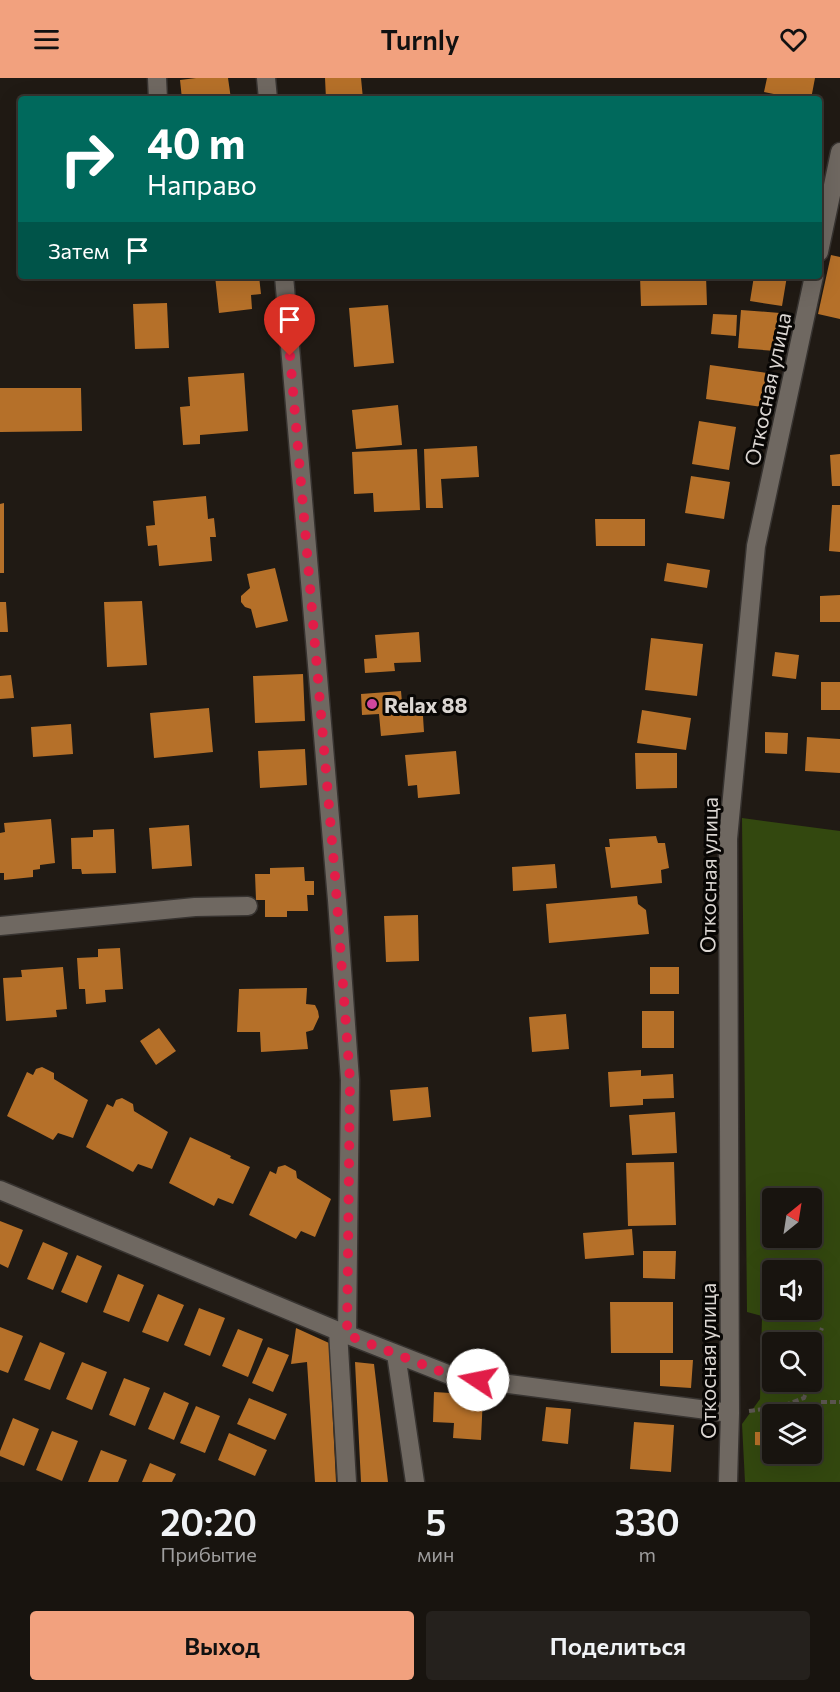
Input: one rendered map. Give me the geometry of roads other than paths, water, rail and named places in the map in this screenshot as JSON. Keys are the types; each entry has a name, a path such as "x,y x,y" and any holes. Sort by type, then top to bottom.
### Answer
{"street":[{"path":"157,78 158,96"},
{"path":"266,78 268,96"},
{"path":"822,238 840,152"},
{"path":"284,279 350,1080 342,1333 347,1482"},
{"name":"Откосная улица","path":"728,1482 730,1413 728,839 756,546 813,279"},
{"path":"0,926 195,907 248,906"},
{"path":"0,1190 342,1333 455,1377 730,1413"},
{"path":"396,1354 415,1482"}],"place":[{"name":"Relax 88","path":"372,704"}]}
